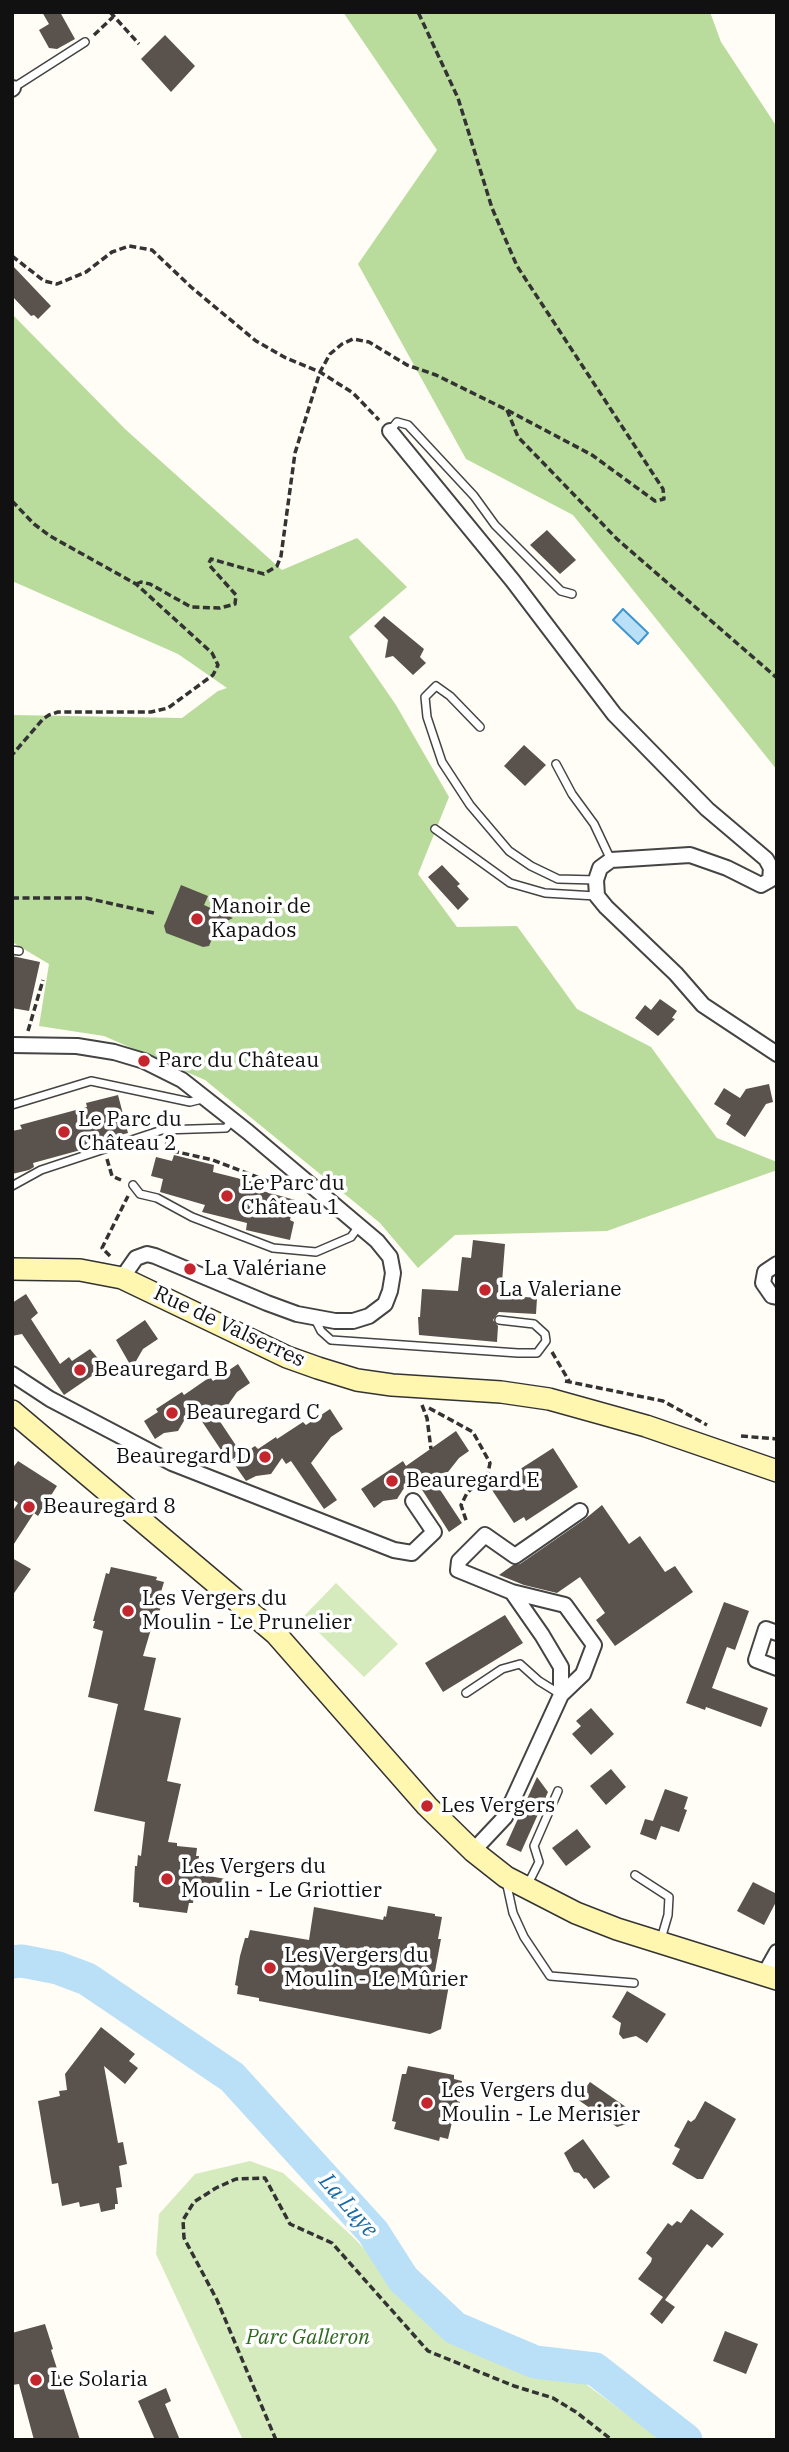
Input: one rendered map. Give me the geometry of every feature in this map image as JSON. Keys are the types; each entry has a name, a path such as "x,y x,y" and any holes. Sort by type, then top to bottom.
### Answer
{"street":[{"path":"390,431 513,580 614,714 707,809 766,859 771,868 770,880 761,885 727,867 690,855 611,860 600,868 596,880 597,896 703,1005 777,1054"},
{"path":"12,1045 77,1046 114,1052 144,1061 182,1080 359,1226 390,1256 393,1273 385,1304 369,1316 353,1321 335,1321 314,1318 267,1303 155,1256 141,1256 126,1272"},
{"path":"777,1264 765,1272 763,1283 772,1296 777,1297"},
{"name":"Rue de Valserres","path":"12,1269 126,1272 287,1357 344,1376 392,1385 501,1392 572,1404 777,1471"},
{"path":"12,1374 50,1399 172,1463 394,1550 412,1553 434,1532 413,1501"},
{"path":"12,1411 276,1633 427,1806 473,1851 514,1882 576,1913 660,1943 770,1977 777,1952"},
{"path":"473,1851 505,1818 561,1695 583,1674 594,1645 565,1605 512,1592 458,1570 459,1561 485,1535 515,1556 580,1511"},
{"path":"512,1592 542,1634 561,1667 561,1695"},
{"path":"777,1633 766,1629 756,1660 777,1668"}],"lane":[{"path":"13,88 85,42"},
{"path":"390,431 397,422 408,425 474,496 495,525 561,591 572,594"},
{"path":"480,727 450,696 436,687 425,697 427,717 442,762 471,805 509,852 558,879 596,880"},
{"path":"556,764 572,794 594,824 611,860"},
{"path":"435,829 510,883 545,893 597,896"},
{"path":"12,1105 91,1081 190,1102 207,1098"},
{"path":"12,1186 41,1170 162,1130 226,1128 233,1120"},
{"path":"133,1185 140,1194 157,1198 192,1217 273,1248 316,1252 351,1237 359,1226"},
{"path":"314,1318 321,1331 331,1340 519,1353 537,1353 546,1341 545,1334 534,1324 499,1320"},
{"path":"466,1693 502,1669 520,1664 539,1681 561,1695"},
{"path":"558,1791 534,1846 539,1862 531,1878 514,1882 507,1891 513,1913 524,1937 550,1976 634,1983"},
{"path":"635,1875 669,1897 668,1915 660,1943"}],"path":[{"path":"136,584 150,584 191,607 219,608 235,604 236,595 210,566 211,559 264,574 277,566 281,556 295,453 320,372 330,354 353,339 369,342 407,365 436,375 507,410 592,455 655,501 664,499 663,489 517,266 492,208 458,98 418,12"},
{"path":"85,42 111,15 139,44"},
{"path":"12,256 44,281 57,284 86,272 112,251 129,246 152,250 191,287 256,341 286,358 320,372 353,393 390,431"},
{"path":"507,410 518,437 617,539 777,678"},
{"path":"12,500 34,524 50,536 136,584 212,653 218,665 217,670 169,708 151,712 58,712 49,715 12,755"},
{"path":"12,898 86,898 154,913"},
{"path":"27,1036 43,980"},
{"path":"173,1151 213,1160 298,1193"},
{"path":"126,1272 102,1248 128,1198"},
{"path":"546,1341 569,1382"},
{"path":"431,1448 427,1419 421,1403 473,1432 490,1463 488,1473 467,1493 461,1505 467,1523"},
{"path":"276,2440 217,2300 184,2238 183,2220 194,2202 236,2179 265,2178 290,2224 332,2243 428,2351 514,2386 553,2398 576,2412 611,2440"}],"green space":[{"path":"343,12 710,12 721,42 777,127 777,770 573,515 466,459 358,264 437,150"},
{"path":"12,314 125,429 282,570 357,538 407,587 349,637 396,705 449,797 418,874 457,927 517,926 577,1009 651,1047 717,1138 777,1162 777,1170 607,1231 455,1235 418,1268 380,1223 205,1080 104,1036 39,1026 49,964 12,942 12,715 182,718 218,691 227,688 178,654 12,581"},
{"path":"336,1583 398,1644 364,1677 303,1617"},
{"name":"Parc Galleron","path":"250,2161 283,2173 354,2238 443,2333 521,2366 576,2377 662,2440 243,2440 156,2254 159,2214 195,2174"}],"water":[{"path":"623,609 648,633 638,644 613,620"}],"building":[{"path":"42,12 60,12 75,39 57,49 49,48 39,30 49,24"},
{"path":"165,35 195,66 171,92 141,59"},
{"path":"12,265 51,306 38,319 34,315 31,316 12,296"},
{"path":"547,530 576,560 560,574 530,545"},
{"path":"384,616 424,649 420,657 426,663 413,675 393,656 385,658 388,640 374,626"},
{"path":"524,745 546,765 525,786 504,766"},
{"path":"442,865 460,884 457,886 469,899 458,910 428,877"},
{"name":"Manoir de Kapados","path":"181,885 208,896 204,905 233,918 218,925 209,946 203,947 166,933 164,926"},
{"path":"12,956 40,962 29,1011 12,1008"},
{"path":"660,999 677,1011 672,1018 675,1019 658,1036 635,1018 645,1005 651,1010"},
{"path":"769,1084 773,1102 766,1104 745,1137 726,1124 731,1115 714,1104 724,1088 740,1098 746,1089"},
{"name":"Le Parc du Château 2","path":"118,1095 128,1133 80,1146 88,1148 33,1163 34,1167 29,1170 12,1174 12,1131 22,1129 20,1125 87,1107 86,1103"},
{"name":"Le Parc du Château 1","path":"174,1155 214,1165 213,1172 253,1182 252,1188 295,1200 290,1220 294,1222 290,1240 246,1230 247,1223 202,1212 205,1205 160,1192 163,1179 151,1176 156,1157 172,1161"},
{"name":"La Valeriane","path":"473,1240 505,1244 501,1295 537,1298 536,1314 499,1312 493,1320 498,1326 497,1342 419,1335 418,1317 422,1289 458,1291 462,1257 471,1258"},
{"path":"26,1294 38,1313 31,1319 60,1364 69,1357 72,1361 90,1349 101,1362 99,1371 64,1395 22,1334 12,1336 12,1303"},
{"path":"145,1320 158,1339 143,1349 132,1368 116,1340"},
{"name":"Beauregard C","path":"238,1364 250,1383 237,1392 228,1405 211,1408 241,1453 229,1462 199,1417 194,1421 188,1414 178,1431 164,1433 155,1439 144,1421 158,1412 156,1409 182,1392 184,1395 210,1377 213,1381"},
{"name":"Beauregard D","path":"330,1409 343,1429 331,1437 311,1463 337,1500 324,1509 291,1461 286,1464 282,1458 271,1474 256,1476 246,1481 232,1461 255,1446 258,1449 276,1437 277,1439 303,1422 306,1425"},
{"name":"Beauregard E","path":"456,1431 469,1451 459,1458 448,1472 431,1476 462,1523 449,1532 419,1485 413,1489 408,1482 397,1499 383,1501 374,1508 361,1489 403,1461 406,1466"},
{"path":"553,1448 578,1487 526,1521 524,1517 514,1523 492,1490"},
{"name":"Beauregard 8","path":"18,1461 57,1486 38,1516 34,1513 12,1547 12,1512 18,1503 12,1499 12,1469"},
{"path":"602,1505 629,1544 640,1536 665,1572 675,1566 693,1592 615,1646 596,1620 605,1613 580,1577 557,1593 524,1585 499,1575 513,1565 520,1564"},
{"path":"12,1558 31,1569 12,1596"},
{"path":"111,1567 157,1577 156,1580 164,1582 158,1602 162,1603 157,1620 154,1619 143,1656 156,1658 144,1710 181,1718 167,1781 181,1784 168,1842 197,1848 197,1874 226,1879 224,1889 195,1887 193,1903 189,1903 187,1913 139,1907 139,1903 133,1902 135,1866 138,1855 141,1856 145,1822 94,1811 118,1704 88,1697 103,1631 93,1628 93,1621 106,1573 109,1574"},
{"path":"724,1602 749,1611 735,1650 727,1647 712,1688 768,1708 761,1727 706,1707 705,1710 686,1703"},
{"path":"505,1615 523,1643 443,1692 425,1663"},
{"path":"591,1708 614,1734 591,1755 572,1734 581,1726 576,1721"},
{"path":"611,1769 626,1787 606,1805 590,1786"},
{"path":"537,1777 548,1792 521,1852 506,1845"},
{"path":"665,1789 688,1797 684,1809 687,1810 679,1832 661,1826 656,1840 640,1834 645,1819 653,1821"},
{"path":"577,1829 591,1847 566,1866 552,1848"},
{"path":"753,1882 777,1894 777,1900 764,1925 737,1911"},
{"path":"388,1906 442,1917 433,1982 449,1985 441,2029 430,2034 259,2001 259,1998 237,1994 238,1986 235,1985 240,1956 250,1930 309,1940 314,1907 383,1920"},
{"path":"627,1991 666,2014 647,2043 636,2036 623,2039 619,2034 621,2023 612,2017"},
{"path":"101,2027 135,2054 129,2061 138,2068 125,2084 104,2066 118,2143 123,2142 127,2164 119,2166 122,2187 116,2188 118,2204 115,2204 115,2209 101,2212 99,2203 80,2207 79,2202 62,2206 58,2183 52,2184 38,2101 60,2096 59,2091 67,2090 65,2074"},
{"name":"Les Vergers du Moulin - Le Merisier","path":"408,2066 454,2075 454,2079 462,2081 457,2101 460,2102 448,2139 440,2137 439,2141 394,2129 396,2122 392,2121 402,2074 406,2074"},
{"path":"590,2082 626,2107 624,2110 638,2120 617,2127 577,2099"},
{"path":"705,2101 736,2119 703,2179 697,2179 672,2164 680,2149 674,2146 688,2120 691,2122 695,2119"},
{"path":"583,2139 610,2177 594,2189 586,2178 574,2172 564,2153"},
{"path":"691,2209 724,2234 712,2248 707,2244 665,2300 675,2307 662,2324 650,2314 663,2297 638,2279 651,2262 652,2258 646,2253 668,2223 672,2226 677,2221 681,2223"},
{"name":"Le Solaria","path":"45,2324 80,2440 34,2440 19,2384 12,2385 12,2333"},
{"path":"725,2331 758,2344 746,2374 713,2361"},
{"path":"166,2388 171,2401 165,2404 180,2440 155,2440 138,2401"}],"waterway":[{"name":"La Luye","path":"12,1962 22,1961 58,1968 87,1979 232,2077 373,2232 403,2279 455,2328 535,2362 595,2369 686,2440"}],"place":[{"name":"Manoir de Kapados","path":"197,919"},
{"name":"Parc du Château","path":"144,1061"},
{"name":"Le Parc du Château 2","path":"64,1132"},
{"name":"Le Parc du Château 1","path":"227,1196"},
{"name":"La Valériane","path":"190,1269"},
{"name":"La Valeriane","path":"485,1290"},
{"name":"Beauregard B","path":"80,1370"},
{"name":"Beauregard C","path":"172,1413"},
{"name":"Beauregard D","path":"265,1457"},
{"name":"Beauregard E","path":"392,1481"},
{"name":"Beauregard 8","path":"29,1507"},
{"name":"Les Vergers du Moulin - Le Prunelier","path":"128,1611"},
{"name":"Les Vergers","path":"427,1806"},
{"name":"Les Vergers du Moulin - Le Griottier","path":"167,1879"},
{"name":"Les Vergers du Moulin - Le Mûrier","path":"270,1968"},
{"name":"Les Vergers du Moulin - Le Merisier","path":"427,2103"},
{"name":"Le Solaria","path":"36,2380"}]}
